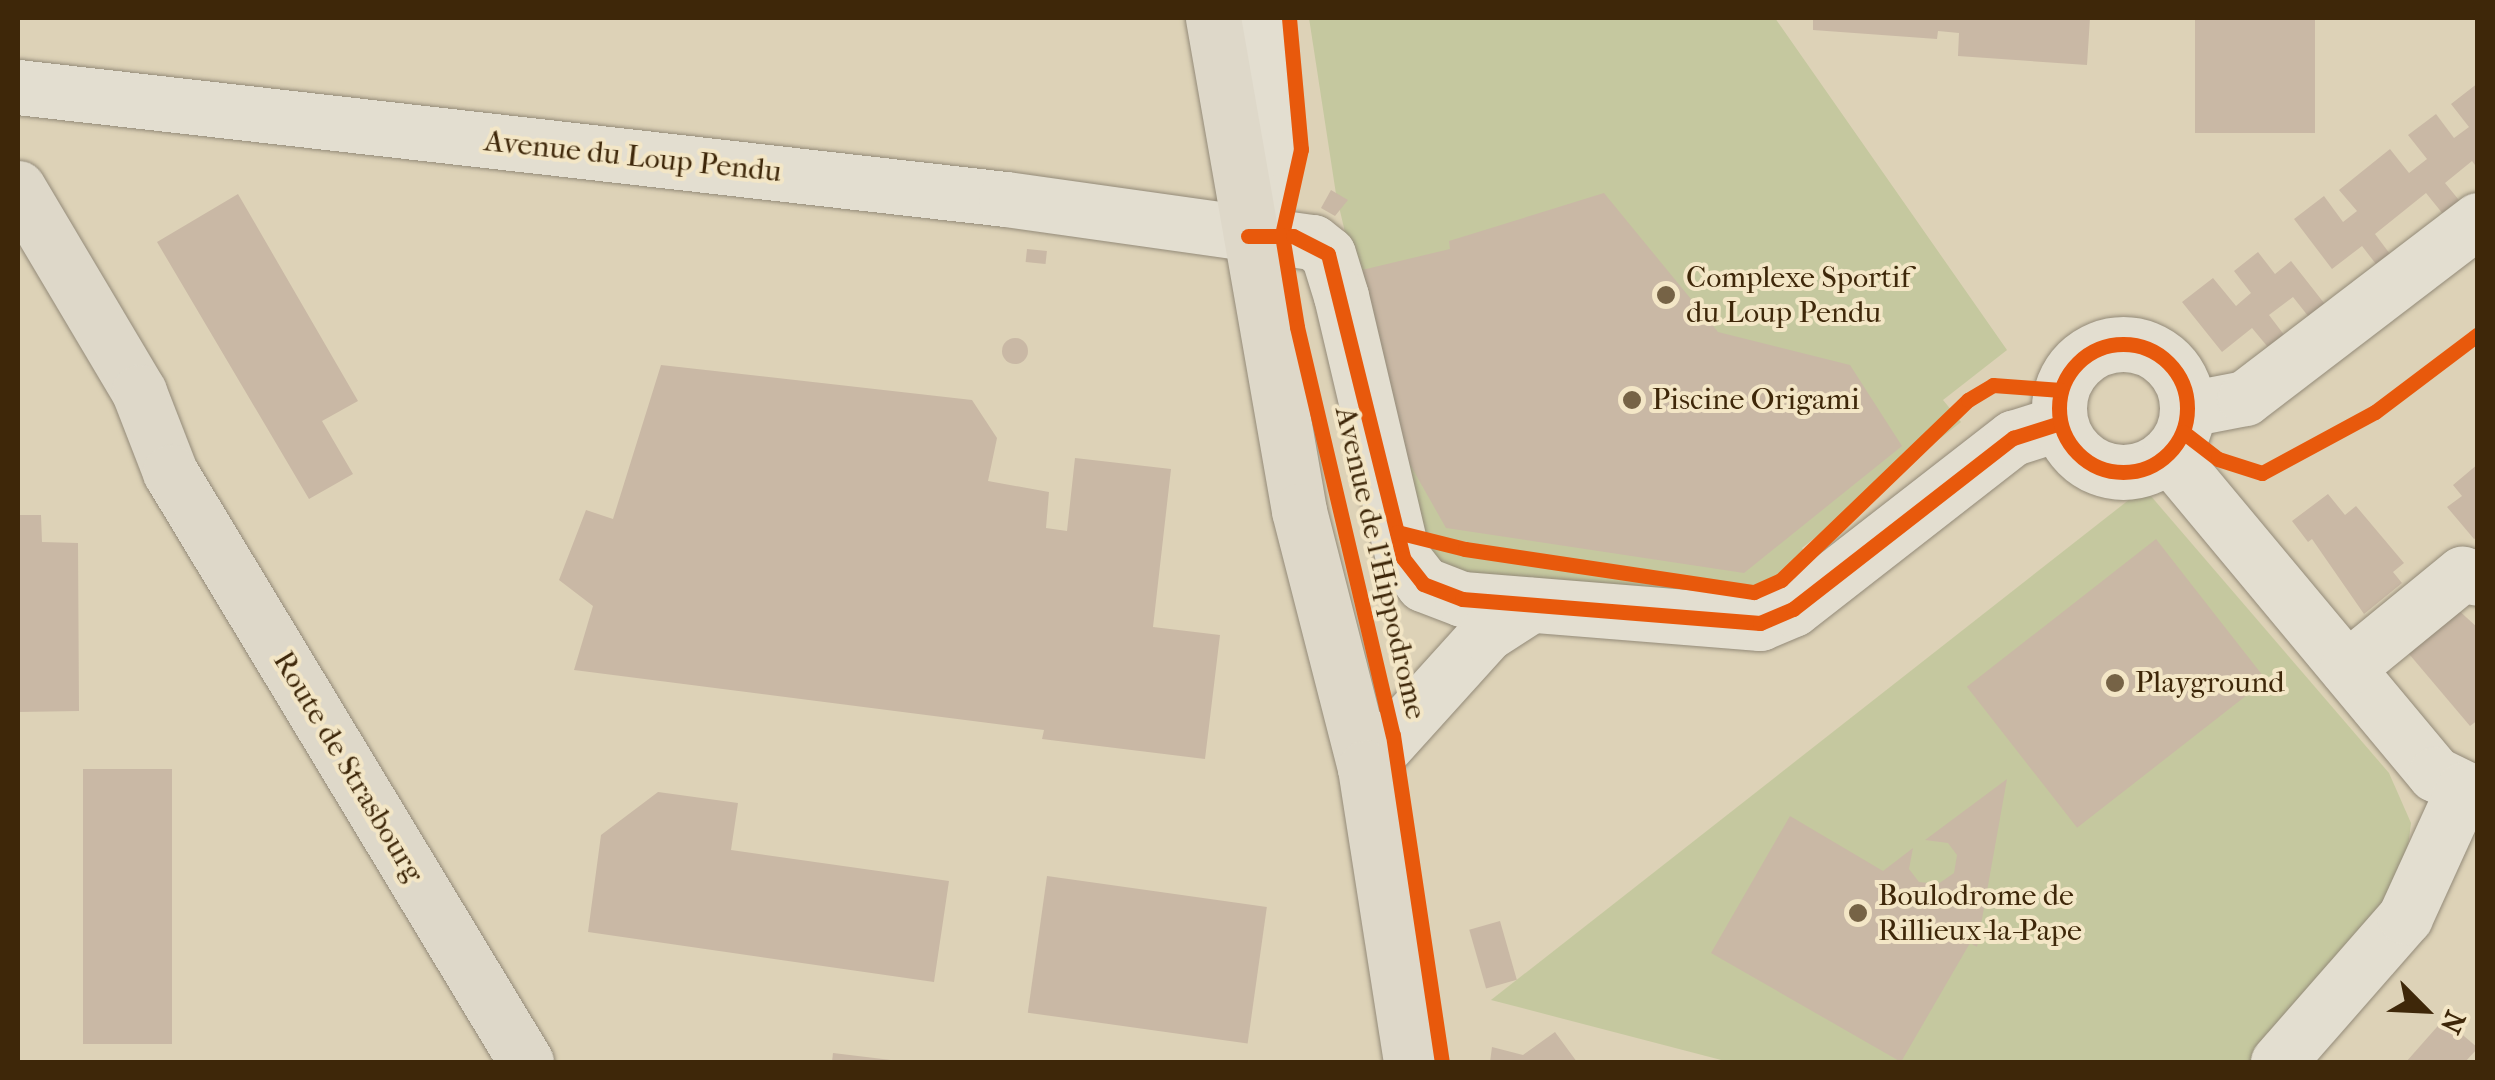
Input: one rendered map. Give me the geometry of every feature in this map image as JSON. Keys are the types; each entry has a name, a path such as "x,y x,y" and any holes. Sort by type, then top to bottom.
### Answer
{"main road":[{"name":"Avenue de l'Hippodrome","path":"1212,18 1265,236 1299,511 1365,768 1411,1062"},
{"name":"Route de Strasbourg","path":"18,188 138,392 170,472 526,1062"},
{"name":"Route de Strasbourg","path":"18,260 118,416 170,472"}],"street":[{"name":"Avenue de l'Hippodrome","path":"1258,18 1272,107 1265,236"},
{"name":"Avenue du Loup Pendu","path":"18,86 1006,199 1313,242 1328,254 1403,558 1423,584 1462,598 1531,605"},
{"path":"2278,1062 2405,917 2470,793 2435,774 2346,668 2178,432 2184,385 2169,362 2150,350 2108,346 2070,370 2061,390 2060,423 2076,454 2098,469 2146,469 2178,432 2245,398 2478,220"},
{"path":"1365,768 1486,634 1531,605 1760,624 1793,609 2013,438 2060,423"},
{"path":"2346,668 2462,574 2478,578"}],"green space":[{"name":"Complexe Sportif du Loup Pendu","path":"1309,18 1775,18 2007,350 1943,400 1961,422 1802,548 1817,570 1746,603 1445,578 1412,516 1336,194"},
{"path":"2144,488 2389,773 2411,823 2404,878 2255,1062 1729,1062 1491,1000"}],"building":[{"path":"1813,18 2090,18 2087,65 1958,56 1959,33 1938,31 1937,39 1813,30"},
{"path":"2195,18 2315,18 2315,133 2195,133"},
{"path":"2478,83 2478,169 2472,161 2445,183 2463,205 2447,219 2426,193 2375,234 2393,258 2379,268 2362,246 2332,269 2294,219 2324,196 2343,222 2357,211 2339,190 2390,149 2409,173 2427,159 2408,135 2436,114 2454,138 2469,127 2451,104"},
{"path":"1331,190 1348,200 1335,216 1321,208"},
{"name":"Piscine Origami","path":"1604,193 1718,332 1850,365 1902,446 1744,573 1446,528 1403,452 1362,270 1450,249 1449,241"},
{"path":"238,194 358,401 322,421 353,474 309,499 157,242"},
{"path":"1027,249 1047,251 1046,264 1026,262"},
{"path":"2258,252 2275,274 2291,261 2328,308 2312,321 2293,297 2269,315 2288,340 2272,352 2252,328 2222,352 2182,302 2213,278 2236,306 2251,293 2234,271"},
{"path":"1015,338 1024,342 1028,351 1024,360 1015,364 1006,360 1002,351 1006,342"},
{"path":"661,365 972,400 997,438 988,481 1049,492 1046,528 1067,531 1075,458 1171,469 1153,627 1220,635 1205,759 1042,739 1044,730 574,670 593,606 559,580 586,510 613,519"},
{"path":"2478,464 2478,537 2474,539 2447,507 2462,496 2453,485"},
{"path":"2328,494 2345,515 2356,506 2404,563 2393,572 2402,583 2364,614 2312,539 2308,542 2292,521"},
{"path":"18,515 41,515 42,542 78,543 79,711 18,712"},
{"name":"Playground","path":"2156,539 2266,680 2077,828 1967,687"},
{"path":"2455,607 2478,628 2478,720 2470,726 2404,648"},
{"path":"83,769 172,769 172,1044 83,1044"},
{"name":"Boulodrome de Rillieux-la-Pape","path":"2007,779 1977,947 1970,943 1901,1062 1711,953 1790,816 1883,871 1913,848 1909,869 1919,882 1938,884 1954,873 1957,855 1948,843 1925,840"},
{"path":"658,792 738,803 731,850 949,881 934,982 588,932 601,835"},
{"path":"1047,876 1267,907 1248,1044 1028,1013"},
{"path":"1500,921 1517,980 1486,988 1469,930"},
{"path":"2444,1019 2478,1048 2465,1062 2406,1062"},
{"path":"1555,1032 1577,1062 1490,1062 1492,1047 1523,1055"},
{"path":"833,1053 891,1060 832,1062"}],"cycle path":[{"path":"1289,18 1301,149 1282,235 1297,327 1393,735 1442,1062"},
{"path":"1248,236 1293,236 1328,254 1403,558 1423,584 1462,599 1760,623 1793,609 2013,438 2060,423"},
{"path":"2183,432 2218,459 2262,473 2375,412 2478,334"},
{"path":"2123,344 2148,349 2168,363 2182,383 2187,408 2182,433 2168,453 2148,467 2123,472 2098,467 2078,453 2064,433 2059,408 2064,383 2078,363 2098,349 2123,344"},
{"path":"1397,532 1465,549 1754,592 1781,580 1968,400 1993,385 2061,390"}],"place":[{"name":"Complexe Sportif du Loup Pendu","path":"1666,295"},
{"name":"Piscine Origami","path":"1632,400"},
{"name":"Playground","path":"2115,683"},
{"name":"Boulodrome de Rillieux-la-Pape","path":"1858,913"}]}
